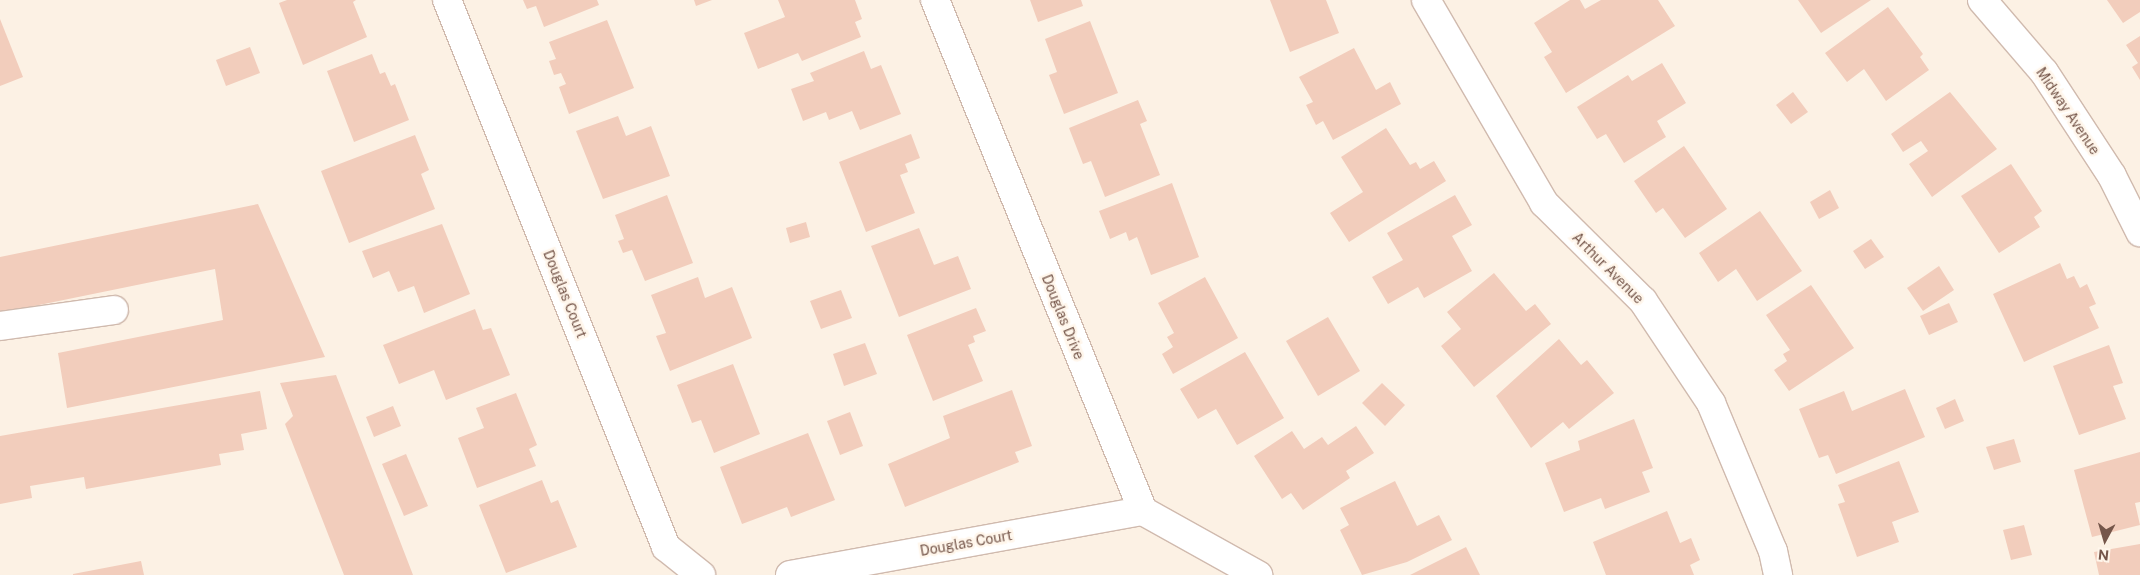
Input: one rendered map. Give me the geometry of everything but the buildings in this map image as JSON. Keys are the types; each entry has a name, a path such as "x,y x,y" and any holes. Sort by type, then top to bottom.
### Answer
{"street":[{"name":"Douglas Court","path":"447,0 666,547 701,575"},
{"name":"Douglas Drive","path":"935,0 1143,511"},
{"name":"Arthur Avenue","path":"1426,0 1544,203 1643,301 1711,403 1773,551 1778,575"},
{"name":"Midway Avenue","path":"1982,0 2044,72 2112,176 2140,232"},
{"path":"0,326 114,310"},
{"name":"Douglas Court","path":"790,575 1143,511"},
{"path":"1143,511 1258,575"}]}
